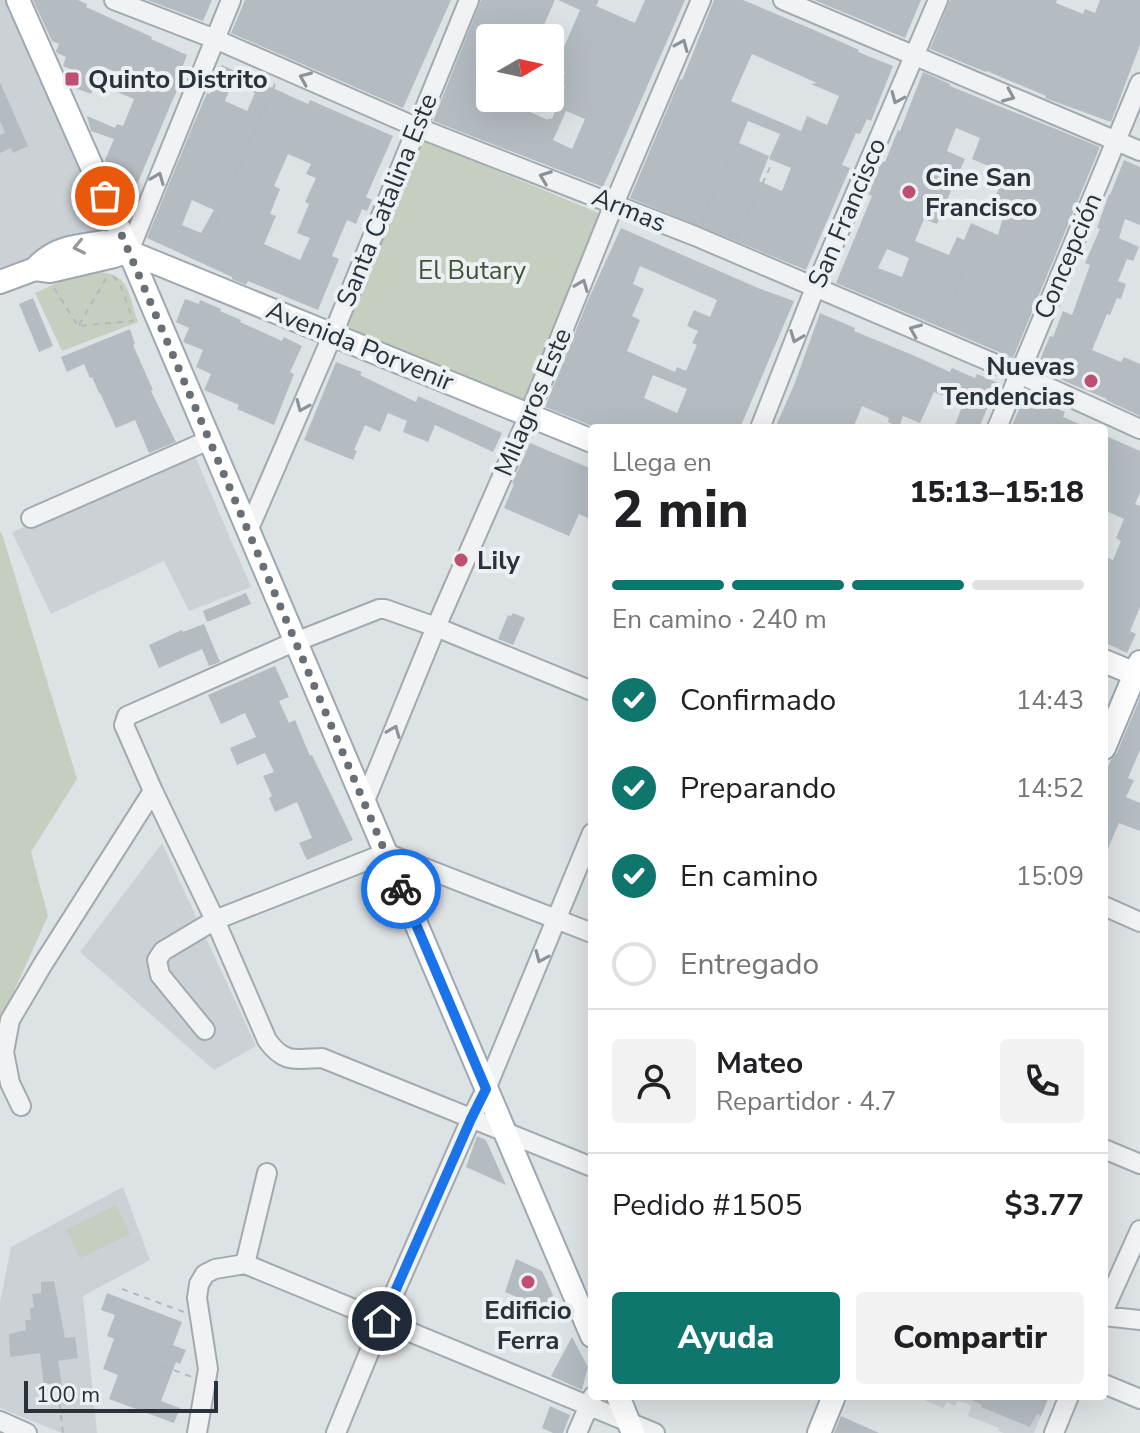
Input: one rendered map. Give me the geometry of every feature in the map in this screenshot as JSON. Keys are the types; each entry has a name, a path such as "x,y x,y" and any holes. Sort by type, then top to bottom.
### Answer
{"main road":[{"path":"18,0 129,251 588,1327"},
{"name":"Avenida Porvenir","path":"0,282 35,269 45,258 70,247 105,242 588,439"},
{"path":"1108,662 1138,671 1108,739"},
{"path":"620,1400 631,1427"},
{"path":"819,1433 832,1400"}],"street":[{"name":"Armas","path":"114,0 215,39 416,127 695,236 1140,429"},
{"path":"129,251 231,0"},
{"name":"Santa Catalina Este","path":"248,531 333,334 469,0"},
{"name":"Milagros Este","path":"364,803 701,0"},
{"path":"783,0 1140,151"},
{"name":"San Francisco","path":"762,424 815,288 938,0"},
{"name":"Concepción","path":"999,424 1140,83"},
{"path":"31,518 209,440"},
{"path":"588,689 436,627 379,609 127,716 124,725 267,1040 275,1051 289,1059 322,1058 588,1165"},
{"path":"21,1106 10,1083 4,1052 10,1020 153,791"},
{"path":"336,1433 382,1321 486,1089 588,843"},
{"path":"205,1030 160,975 157,960 163,951 215,920 386,853 588,931"},
{"path":"1108,908 1140,922"},
{"path":"1108,1151 1140,1164"},
{"path":"245,1264 267,1173"},
{"path":"1108,1304 1140,1230"},
{"path":"197,1433 208,1369 197,1298 199,1284 205,1274 215,1269 245,1264 382,1321 588,1400"},
{"path":"1108,1314 1140,1320"},
{"path":"1108,1386 1140,1399"},
{"path":"1054,1433 1067,1400"},
{"path":"577,1433 591,1401 631,1427 655,1433"},
{"path":"0,1421 27,1433"}],"path":[{"path":"216,221 281,68"},
{"path":"695,236 734,148"},
{"path":"731,252 772,163"},
{"path":"936,339 973,249"},
{"path":"109,274 115,277 133,321 78,326 109,274"},
{"path":"53,287 78,326"},
{"path":"122,1289 202,1319"},
{"path":"118,1349 206,1382"},
{"path":"58,1391 63,1433"}],"shaded area":[{"path":"0,0 18,0 129,251 0,279"},
{"path":"195,456 251,587 189,611 164,561 51,614 12,532"},
{"path":"162,843 256,1046 214,1070 80,952"},
{"path":"123,1187 150,1260 83,1296 97,1433 62,1433 0,1408 0,1303 11,1247"},
{"path":"924,1400 1048,1400 1034,1433 998,1431 999,1428 968,1416 971,1405 958,1401 955,1406 947,1402 943,1408"}],"green space":[{"name":"El Butary","path":"421,139 601,214 524,401 344,326"},
{"path":"93,272 121,280 129,293 138,322 62,351 35,293 70,277"},
{"path":"0,531 77,779 31,852 48,916 0,1022"},
{"path":"116,1205 130,1234 80,1258 66,1229"}],"building":[{"path":"33,0 78,0 87,4 86,7 187,55 181,71 187,74 173,99 134,192 114,183 105,160 114,139 91,131 87,116 115,128 117,124 123,126 134,99 117,92 124,76 102,66 91,94 72,87 77,72 63,66 66,57 57,53 59,44 52,41"},
{"path":"147,0 212,0 203,21"},
{"path":"245,0 451,0 403,108 231,33"},
{"path":"481,0 555,0 544,24 476,24 476,112 530,112 548,120 552,119 555,112 564,112 564,47 580,10 558,0 599,0 596,6 635,23 645,0 685,0 603,187 433,121","holes":["566,111 585,119 572,149 553,140"]},
{"path":"714,0 743,0 893,66 871,121 867,119 860,134 856,133 842,165 850,168 806,270 630,198","holes":["752,54 839,96 827,125 807,116 801,131 731,101","748,121 780,134 769,159 791,168 782,191 759,181 769,156 739,143"]},
{"path":"814,0 921,0 905,38"},
{"path":"950,0 1057,0 1056,3 1083,14 1085,9 1095,13 1100,0 1140,0 1140,45 1111,122 1045,98 930,49"},
{"path":"222,65 308,104 310,100 393,136 366,197 372,200 367,211 362,209 356,224 347,220 332,256 339,259 318,310 248,281 246,285 147,238 207,93 210,94","holes":["232,83 255,93 247,111 225,101","288,154 311,164 306,174 316,178 305,202 309,204 297,233 310,238 300,260 264,244 276,216 270,214 280,189 274,186","192,200 214,210 201,233 182,225"]},
{"path":"923,72 1100,147 1013,358 836,283 872,196 868,194 882,161 885,162","holes":["956,128 980,138 972,159 1005,173 992,205 1005,210 998,235 971,223 964,240 957,237 949,255 915,241 924,219 937,224 951,191 948,189 965,159 947,151","887,249 909,258 902,277 878,268"]},
{"path":"0,82 28,146 13,153 11,148 0,153 0,135 5,133 0,121"},
{"path":"1124,160 1140,167 1140,225 1125,219 1119,238 1139,247 1133,261 1127,259 1118,281 1126,284 1121,299 1117,298 1110,315 1107,314 1092,350 1121,362 1124,357 1140,364 1140,416 1036,369 1063,311 1072,315 1090,265 1085,263"},
{"path":"621,228 794,301 742,424 588,424 545,407","holes":["640,266 717,300 710,317 694,310 687,326 698,331 692,343 697,345 686,371 677,367 675,372 627,351 640,320 632,316 644,289 633,284","653,375 687,389 677,413 644,398"]},
{"path":"33,298 53,346 39,352 19,304"},
{"path":"185,299 199,304 200,300 282,341 284,337 302,346 290,372 294,374 274,425 204,390 211,374 196,367 203,350 183,342 189,328 176,322"},
{"path":"820,313 950,372 952,368 998,383 981,424 955,424 963,404 934,392 920,423 903,416 900,424 892,424 888,422 889,418 862,406 855,424 777,424"},
{"path":"130,329 151,391 176,442 149,453 135,420 116,428 84,364 67,372 61,357"},
{"path":"336,362 362,372 360,375 416,402 418,396 502,433 493,452 435,425 428,442 403,432 407,421 388,413 380,432 365,425 353,460 304,440"},
{"path":"1025,395 1065,412 1063,417 1080,424 1013,424"},
{"path":"1108,437 1140,451 1140,493 1135,504 1140,506 1140,607 1130,631 1136,634 1127,653 1108,644 1108,558 1113,560 1121,541 1116,538 1124,519 1108,512"},
{"path":"530,443 588,467 588,518 579,514 569,536 504,508"},
{"path":"246,593 251,604 207,622 203,611"},
{"path":"513,613 525,618 513,645 498,639 508,615"},
{"path":"204,624 220,662 209,666 202,649 159,668 149,645"},
{"path":"275,666 289,697 279,701 289,723 295,720 353,840 307,860 299,843 312,838 297,802 275,812 269,798 272,796 263,776 274,772 265,753 237,765 230,748 256,737 245,713 221,724 208,695"},
{"path":"1140,698 1140,750 1128,778 1134,780 1126,797 1140,803 1140,831 1119,823 1108,849 1108,767"},
{"path":"477,1136 486,1140 506,1185 466,1167"},
{"name":"Edificio Ferra","path":"516,1259 542,1271 553,1295 548,1310 505,1292"},
{"path":"54,1281 65,1338 75,1337 78,1358 58,1361 62,1386 44,1387 40,1353 10,1357 9,1334 26,1330 25,1320 31,1320 30,1308 34,1307 32,1294 41,1293 41,1282"},
{"path":"107,1293 182,1322 173,1345 186,1350 180,1364 176,1362 161,1401 180,1408 174,1423 109,1399 118,1375 103,1369 114,1339 107,1336 115,1315 101,1310"},
{"path":"572,1337 588,1367 582,1390 551,1376"},
{"path":"971,1400 1048,1400 1041,1416 1037,1414 1030,1427"},
{"path":"550,1406 570,1415 563,1433 542,1428"},
{"path":"841,1416 879,1433 834,1433"}],"way so far":[{"path":"105,196 401,889"}],"place":[{"name":"Quinto Distrito","path":"72,79"},
{"name":"Cine San Francisco","path":"909,192"},
{"name":"Nuevas Tendencias","path":"1091,381"},
{"name":"Lily","path":"461,560"},
{"name":"Edificio Ferra","path":"528,1282"}],"route":[{"path":"382,1321 486,1089 401,889"}]}
